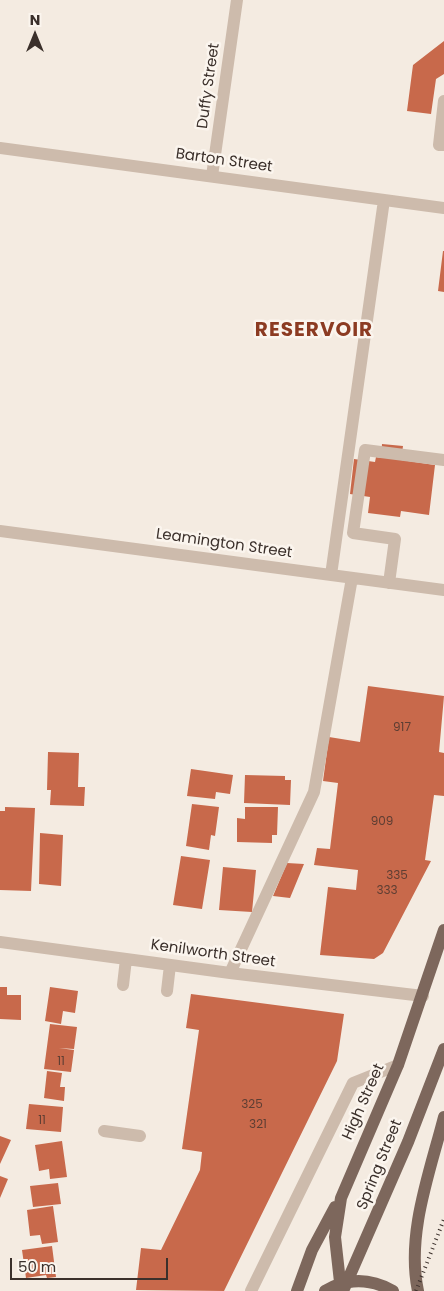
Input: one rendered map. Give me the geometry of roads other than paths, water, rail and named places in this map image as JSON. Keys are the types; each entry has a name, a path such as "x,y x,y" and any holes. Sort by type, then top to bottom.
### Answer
{"main road":[{"name":"High Street","path":"343,1287 336,1257 336,1226 341,1198 348,1177 398,1065 444,930"},
{"name":"Spring Street","path":"343,1287 389,1187 444,1049"},
{"path":"418,1291 415,1260 419,1219 444,1117"},
{"name":"Spring Street","path":"297,1291 316,1242 348,1177"},
{"path":"325,1291 371,1282 393,1291"}],"street":[{"name":"Duffy Street","path":"212,176 236,0"},
{"path":"444,101 439,144 444,145"},
{"name":"Barton Street","path":"0,148 444,208"},
{"path":"331,575 384,200"},
{"path":"389,583 395,539 353,533 365,450 444,460"},
{"name":"Leamington Street","path":"0,531 444,590"},
{"path":"230,973 314,792 352,578"},
{"name":"Kenilworth Street","path":"0,942 230,973 423,996"},
{"path":"123,985 126,959"},
{"path":"167,991 170,965"},
{"path":"251,1291 353,1083 398,1065"},
{"path":"104,1131 140,1136"}],"railway":[{"path":"416,1291 444,1219"}],"district":[{"name":"RESERVOIR","path":"314,331"}]}
